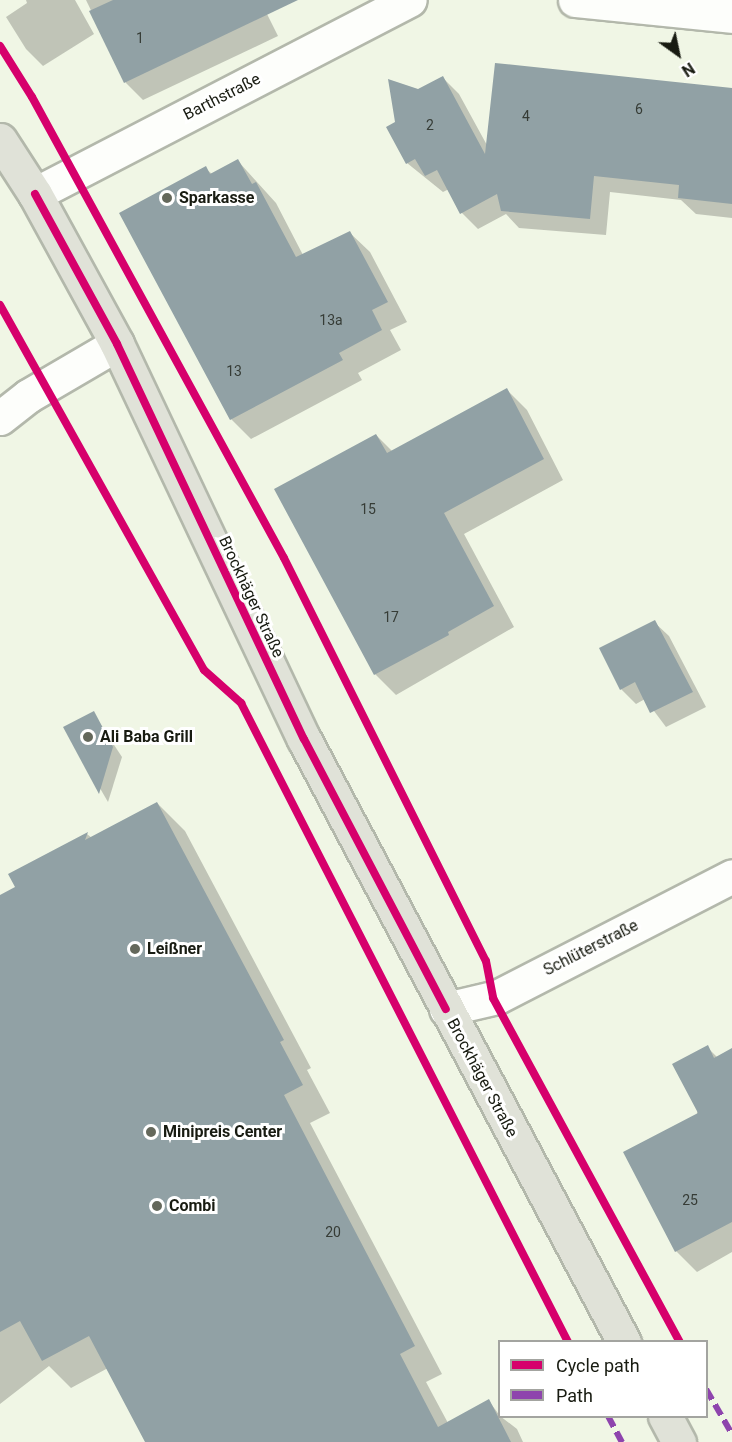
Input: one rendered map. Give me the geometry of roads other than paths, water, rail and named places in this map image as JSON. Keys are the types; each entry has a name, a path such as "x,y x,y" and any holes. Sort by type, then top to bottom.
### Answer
{"main road":[{"name":"Brockhäger Straße","path":"0,140 35,194 117,344 304,739 623,1340"},
{"path":"666,1418 679,1442"}],"street":[{"name":"Barthstraße","path":"35,194 410,0"},
{"path":"575,0 732,16"},
{"path":"0,418 28,396 117,344"},
{"name":"Schlüterstraße","path":"446,1009 493,998 732,876"}],"place":[{"name":"Sparkasse","path":"167,198"},
{"name":"Ali Baba Grill","path":"88,737"},
{"name":"Leißner","path":"135,949"},
{"name":"Minipreis Center","path":"151,1132"},
{"name":"Combi","path":"157,1206"}]}
